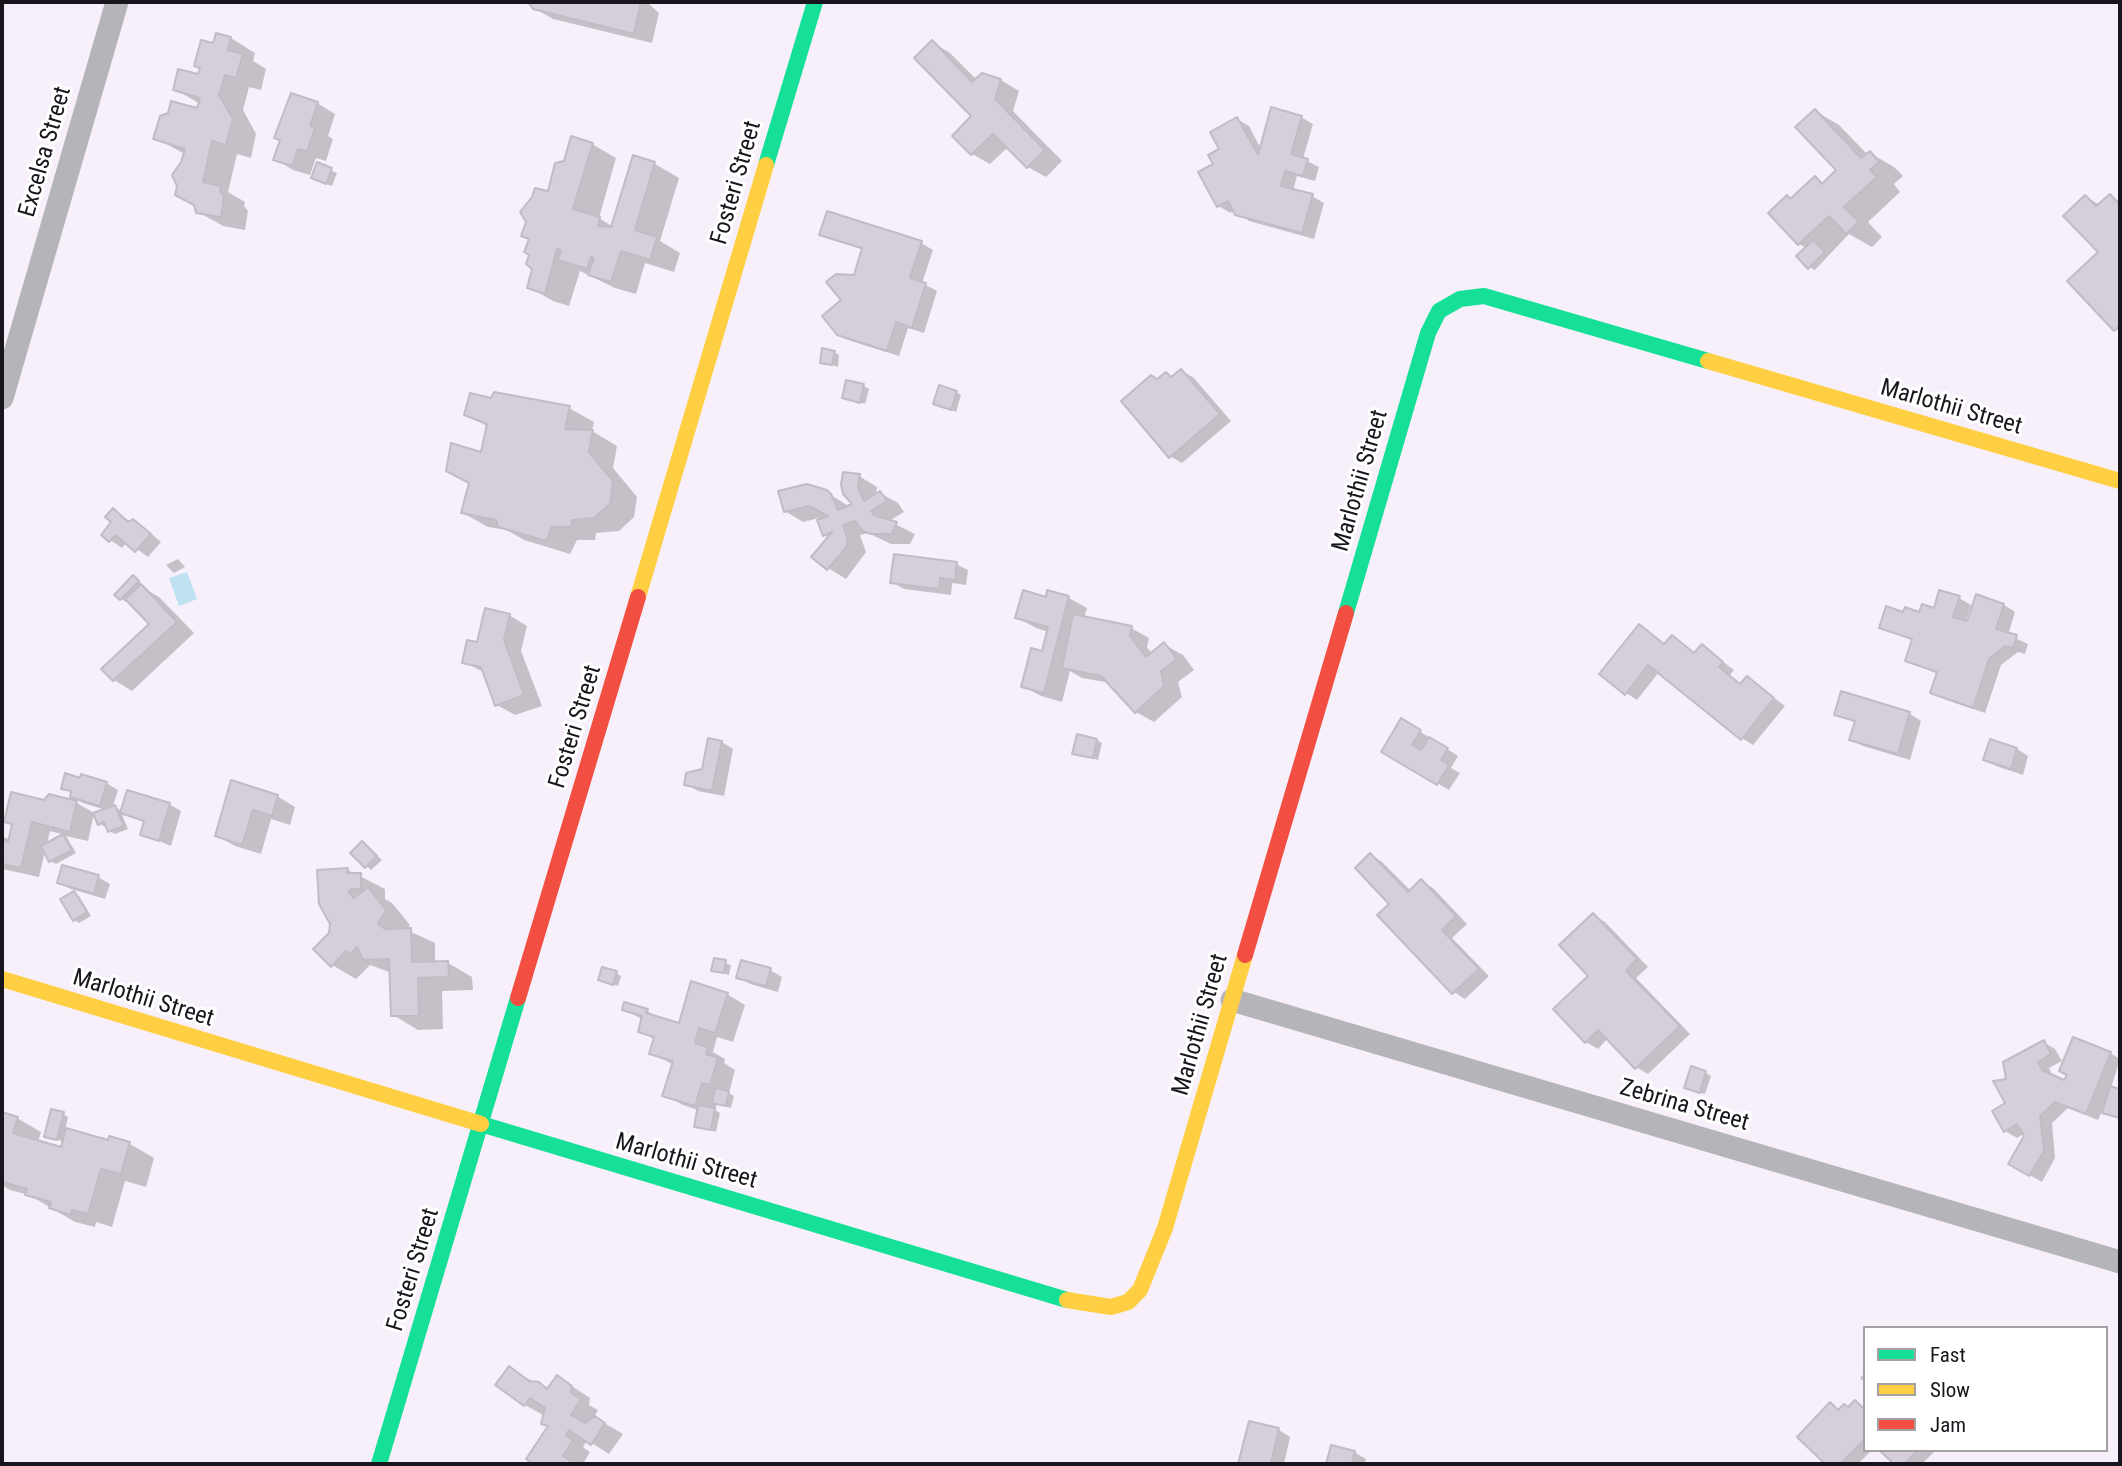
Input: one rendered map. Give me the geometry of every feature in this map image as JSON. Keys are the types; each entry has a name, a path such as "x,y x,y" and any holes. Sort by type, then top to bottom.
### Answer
{"street":[{"name":"Excelsa Street","path":"2,398 117,2"},
{"name":"Fosteri Street","path":"379,1464 815,2"},
{"name":"Marlothii Street","path":"2,979 1076,1303 1111,1307 1128,1302 1140,1290 1165,1228 1428,333 1439,311 1450,303 1471,296 1484,296 2120,481"},
{"name":"Zebrina Street","path":"1232,1000 2120,1262"}],"water":[{"path":"187,572 197,599 179,606 169,578"}],"building":[{"path":"528,2 641,2 634,34 533,9"},
{"path":"216,33 231,37 228,50 243,54 236,78 225,75 219,95 233,119 226,145 212,141 203,182 221,186 220,191 224,196 221,217 196,213 194,205 175,195 177,186 172,175 181,162 185,149 153,139 160,116 168,113 171,101 197,108 200,98 173,90 178,69 198,74 200,68 194,66 201,40 213,43"},
{"path":"932,40 972,82 982,73 1001,79 995,99 1045,150 1027,168 993,134 971,155 952,136 971,116 914,58"},
{"path":"291,93 318,102 310,126 315,127 307,152 298,149 292,166 273,160 280,140 274,138"},
{"path":"1271,107 1302,116 1291,154 1308,159 1303,176 1285,171 1281,186 1313,194 1302,233 1235,215 1228,201 1217,207 1198,172 1213,164 1208,155 1219,149 1210,132 1237,117 1258,155"},
{"path":"1815,109 1861,158 1870,151 1879,162 1870,170 1877,177 1844,207 1859,222 1846,234 1829,216 1798,245 1768,213 1787,195 1790,199 1815,176 1822,184 1836,170 1795,127"},
{"path":"571,136 593,143 573,209 600,217 598,226 611,227 633,155 655,162 635,230 657,237 650,260 621,251 611,282 588,275 594,258 591,257 587,269 558,260 561,250 557,249 545,294 527,288 532,269 526,264 529,255 524,252 529,239 521,236 526,222 520,212 532,197 535,188 548,191 555,163 564,161"},
{"path":"317,162 332,168 326,184 311,178"},
{"path":"2110,194 2120,205 2120,325 2114,331 2067,281 2098,252 2063,216 2085,195 2096,206"},
{"path":"827,211 922,241 910,278 926,283 912,328 896,322 887,351 837,335 822,316 841,300 826,282 836,274 854,275 862,248 819,235"},
{"path":"1813,240 1825,252 1808,269 1796,256"},
{"path":"822,348 835,351 832,365 820,363"},
{"path":"1181,369 1220,414 1169,458 1121,401 1151,375 1157,379 1166,372 1171,377"},
{"path":"846,380 864,384 860,403 842,398"},
{"path":"939,385 957,391 951,410 933,404"},
{"path":"494,392 570,406 565,429 593,430 589,452 613,481 610,504 594,518 572,520 571,527 552,527 546,541 498,527 496,520 461,513 469,483 446,471 451,443 481,452 487,424 464,415 470,393 491,398"},
{"path":"843,472 860,474 858,487 864,501 880,491 887,501 871,511 874,515 897,522 892,534 871,534 863,531 855,521 843,525 848,541 845,549 827,570 811,557 832,532 823,536 817,520 828,516 809,506 784,512 778,491 807,484 827,490 838,510 852,504 843,494"},
{"path":"113,508 128,522 133,519 151,534 135,552 116,535 109,542 101,535 111,522 105,517"},
{"path":"894,554 957,562 955,580 940,578 939,589 890,583"},
{"path":"133,575 139,581 120,600 114,595"},
{"path":"141,584 177,622 113,681 101,669 149,624 125,599"},
{"path":"1023,590 1046,597 1047,590 1069,596 1044,693 1021,687 1031,648 1042,651 1048,627 1015,618"},
{"path":"1939,590 1960,596 1953,617 1967,621 1976,594 2004,604 1996,629 2017,635 2013,648 2005,646 1989,659 1973,708 1930,693 1937,672 1905,661 1912,639 1879,628 1886,606 1903,612 1905,607 1919,612 1922,604 1934,608"},
{"path":"485,608 510,614 504,640 524,695 495,706 481,667 462,663 467,640 477,642"},
{"path":"1073,614 1132,626 1130,636 1146,657 1164,642 1177,659 1161,671 1164,686 1135,713 1101,676 1062,668"},
{"path":"1639,624 1664,644 1672,635 1694,653 1702,644 1723,662 1719,667 1740,684 1747,676 1774,698 1741,740 1648,665 1625,695 1599,674"},
{"path":"1841,691 1910,712 1898,754 1849,740 1855,721 1834,715"},
{"path":"1401,718 1421,730 1412,745 1421,750 1429,737 1448,748 1441,760 1449,765 1437,785 1381,752"},
{"path":"1077,734 1097,739 1093,758 1072,754"},
{"path":"708,738 722,741 712,791 684,785 686,773 702,769"},
{"path":"1990,739 2017,748 2011,769 1983,760"},
{"path":"65,773 80,778 81,774 107,782 100,806 70,797 71,791 61,789"},
{"path":"231,780 278,795 272,816 253,810 242,845 215,836"},
{"path":"127,790 170,803 159,841 140,835 144,821 120,813"},
{"path":"11,792 44,800 49,794 77,801 70,832 32,822 21,868 2,864 2,840 8,842 12,824 4,822"},
{"path":"115,805 124,826 108,832 104,822 98,825 93,813"},
{"path":"63,834 72,850 49,862 41,846"},
{"path":"362,841 377,856 365,868 350,853"},
{"path":"1370,853 1408,892 1421,879 1456,916 1442,930 1479,969 1452,994 1377,915 1389,904 1355,868"},
{"path":"62,865 99,875 94,894 57,883"},
{"path":"348,868 347,873 361,873 361,889 348,892 354,898 368,887 386,910 378,924 385,929 411,928 412,962 448,961 449,977 418,978 419,1016 391,1016 389,959 363,960 357,947 350,955 346,951 331,967 313,949 329,933 330,924 319,904 317,870"},
{"path":"74,891 87,912 73,921 60,899"},
{"path":"1593,913 1637,959 1626,971 1680,1026 1635,1069 1598,1030 1585,1043 1553,1009 1588,976 1559,945"},
{"path":"714,958 726,960 724,973 711,971"},
{"path":"741,960 771,968 766,986 736,978"},
{"path":"602,967 617,971 613,985 598,980"},
{"path":"691,981 728,993 715,1033 699,1028 695,1043 708,1047 706,1054 718,1058 710,1085 702,1083 695,1106 662,1096 673,1061 649,1054 654,1037 638,1032 642,1016 622,1010 624,1002 648,1009 646,1013 679,1023"},
{"path":"2073,1037 2111,1052 2086,1114 2055,1102 2040,1116 2044,1151 2029,1176 2008,1164 2024,1136 2017,1124 2004,1132 1992,1111 2005,1103 1993,1081 2006,1079 2003,1062 2044,1040 2051,1054 2038,1062 2042,1070 2064,1080 2067,1075 2059,1071"},
{"path":"1691,1066 1706,1071 1700,1093 1684,1088"},
{"path":"2110,1086 2120,1089 2120,1118 2102,1113"},
{"path":"715,1088 729,1091 726,1106 712,1103"},
{"path":"698,1105 715,1108 711,1130 694,1127"},
{"path":"51,1109 64,1112 57,1140 44,1137"},
{"path":"2,1112 18,1117 13,1133 61,1147 66,1128 108,1140 109,1136 130,1142 121,1174 101,1169 88,1214 72,1210 70,1215 49,1208 51,1202 25,1195 27,1189 2,1182"},
{"path":"509,1366 529,1381 539,1382 547,1389 557,1375 572,1386 571,1393 581,1399 571,1415 585,1423 595,1416 605,1423 591,1445 569,1430 566,1435 573,1440 563,1456 576,1464 534,1464 526,1459 548,1426 541,1424 545,1408 530,1398 524,1406 495,1385"},
{"path":"1855,1400 1863,1408 1863,1441 1840,1464 1825,1464 1797,1437 1830,1402 1838,1410 1844,1404 1848,1407"},
{"path":"1249,1421 1279,1428 1271,1464 1238,1464"},
{"path":"1331,1445 1355,1451 1352,1464 1326,1464"},
{"path":"1881,1452 1916,1452 1904,1464 1894,1464"}],"traffic: fast":[{"path":"766,165 815,2"},
{"path":"1346,613 1428,333 1439,311 1460,299 1484,296 1708,361"},
{"path":"379,1464 518,998"},
{"path":"481,1124 1067,1300"}],"traffic: slow":[{"path":"638,597 766,165"},
{"path":"1708,361 2120,481"},
{"path":"1067,1300 1111,1307 1128,1302 1140,1290 1165,1228 1245,955"},
{"path":"2,979 481,1124"}],"traffic: jam":[{"path":"518,998 638,597"},
{"path":"1245,955 1346,613"}]}
